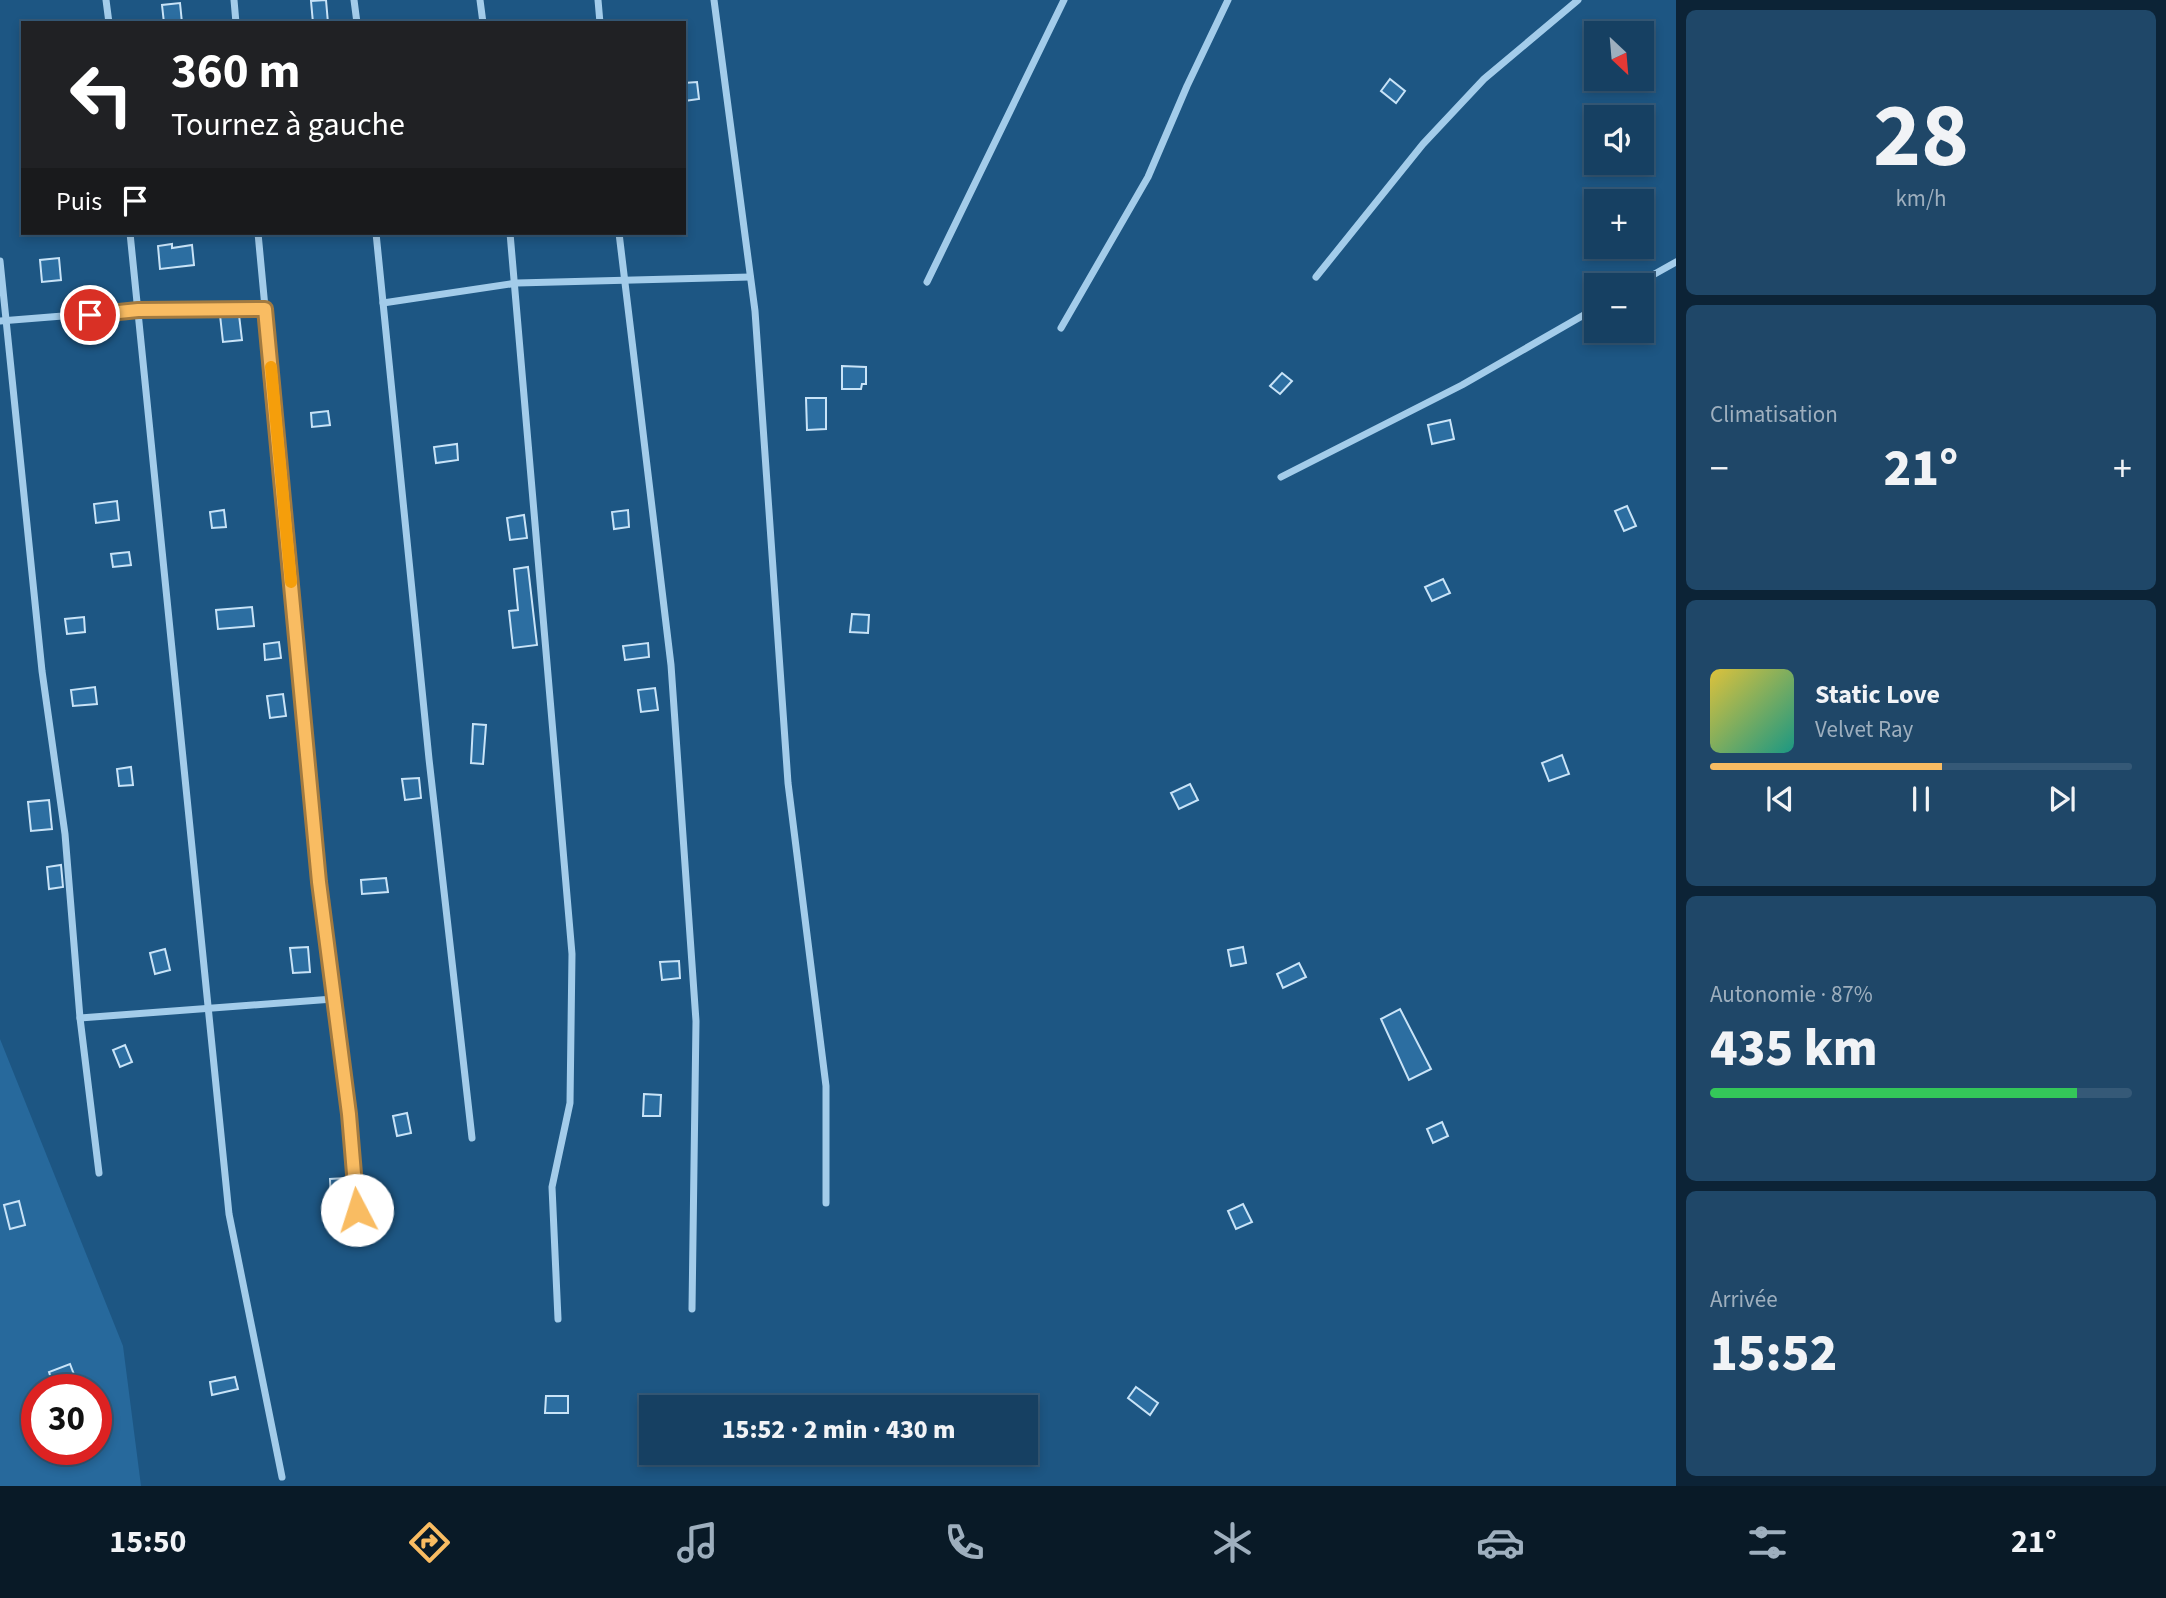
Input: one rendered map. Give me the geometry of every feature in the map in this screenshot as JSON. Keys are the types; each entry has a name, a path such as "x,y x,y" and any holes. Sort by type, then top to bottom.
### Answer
{"street":[{"path":"106,0 108,21"},
{"path":"234,0 236,21"},
{"path":"355,0 357,21"},
{"path":"480,0 483,21"},
{"path":"598,0 600,21"},
{"path":"714,0 750,277 788,783 826,1086 826,1203"},
{"path":"927,282 1063,0"},
{"path":"1060,328 1147,177 1186,86 1228,0"},
{"path":"1316,277 1423,144 1484,79 1578,0"},
{"path":"130,235 206,1010 229,1214 282,1477"},
{"path":"258,235 332,999 349,1114 357,1210"},
{"path":"376,235 472,1138"},
{"path":"510,235 517,283 572,954 570,1103 552,1187 558,1319"},
{"path":"619,235 671,664 696,1021 692,1309"},
{"path":"0,261 3,321 42,671 65,834 80,1018 99,1173"},
{"path":"1654,274 1676,261"},
{"path":"383,303 517,283 750,277"},
{"path":"3,321 138,310 265,309"},
{"path":"1281,477 1462,385 1584,315"},
{"path":"80,1018 332,999"}],"shaded area":[{"path":"0,1039 123,1346 141,1486 0,1486"}],"building":[{"path":"326,0 328,21 313,21 311,1"},
{"path":"180,3 182,21 164,21 162,5"},
{"path":"1390,79 1405,91 1396,103 1381,91"},
{"path":"697,82 699,99 686,101 686,83"},
{"path":"172,244 172,248 192,245 194,265 160,269 158,246"},
{"path":"59,258 61,280 42,282 40,260"},
{"path":"220,315 239,315 242,340 223,342"},
{"path":"842,366 866,367 866,384 862,384 861,389 842,389"},
{"path":"1282,373 1292,381 1280,394 1270,386"},
{"path":"806,398 826,398 826,429 807,430"},
{"path":"328,411 330,425 312,427 311,413"},
{"path":"1450,420 1454,439 1432,444 1428,425"},
{"path":"457,444 458,460 436,463 434,447"},
{"path":"117,501 119,520 96,523 94,504"},
{"path":"1627,506 1636,526 1624,531 1615,511"},
{"path":"224,510 226,527 212,528 210,512"},
{"path":"628,510 629,527 614,529 612,512"},
{"path":"524,515 527,538 510,540 507,518"},
{"path":"129,552 131,565 113,567 111,554"},
{"path":"528,567 537,645 513,648 509,611 518,610 514,569"},
{"path":"1443,579 1450,593 1432,601 1425,587"},
{"path":"252,607 254,626 218,629 216,610"},
{"path":"852,614 869,615 868,633 850,632"},
{"path":"84,617 85,632 67,634 65,619"},
{"path":"279,642 281,658 265,660 264,644"},
{"path":"648,643 649,657 625,660 623,646"},
{"path":"95,687 97,704 73,706 71,690"},
{"path":"655,688 658,710 641,712 638,690"},
{"path":"283,694 286,716 270,718 267,696"},
{"path":"473,724 486,725 483,764 471,763"},
{"path":"1562,755 1569,774 1549,781 1542,763"},
{"path":"131,767 133,785 119,786 117,769"},
{"path":"419,778 421,798 405,800 402,779"},
{"path":"1190,784 1198,800 1179,809 1171,793"},
{"path":"49,800 52,829 31,831 28,802"},
{"path":"61,865 63,887 49,889 47,867"},
{"path":"386,878 388,892 362,894 361,880"},
{"path":"308,947 310,972 293,973 290,948"},
{"path":"1243,947 1246,963 1231,966 1228,950"},
{"path":"165,949 170,970 155,974 150,953"},
{"path":"679,961 680,978 662,980 660,962"},
{"path":"1299,963 1306,977 1283,988 1277,974"},
{"path":"1400,1009 1431,1069 1409,1080 1381,1019"},
{"path":"125,1045 132,1062 120,1067 113,1050"},
{"path":"644,1094 661,1095 660,1116 643,1116"},
{"path":"407,1113 411,1133 397,1136 393,1116"},
{"path":"1442,1122 1448,1136 1433,1143 1427,1129"},
{"path":"345,1178 346,1201 331,1202 330,1179"},
{"path":"19,1201 25,1225 10,1229 4,1205"},
{"path":"1243,1204 1252,1222 1236,1229 1228,1211"},
{"path":"70,1364 74,1374 50,1374"},
{"path":"235,1377 238,1389 212,1395 210,1382"},
{"path":"1136,1387 1158,1403 1150,1415 1128,1398"},
{"path":"546,1396 568,1396 568,1413 545,1413"}],"slow traffic":[{"path":"271,367 291,582"}],"route":[{"path":"90,315 138,310 265,309 319,882 332,999 349,1114 357,1210"}]}
